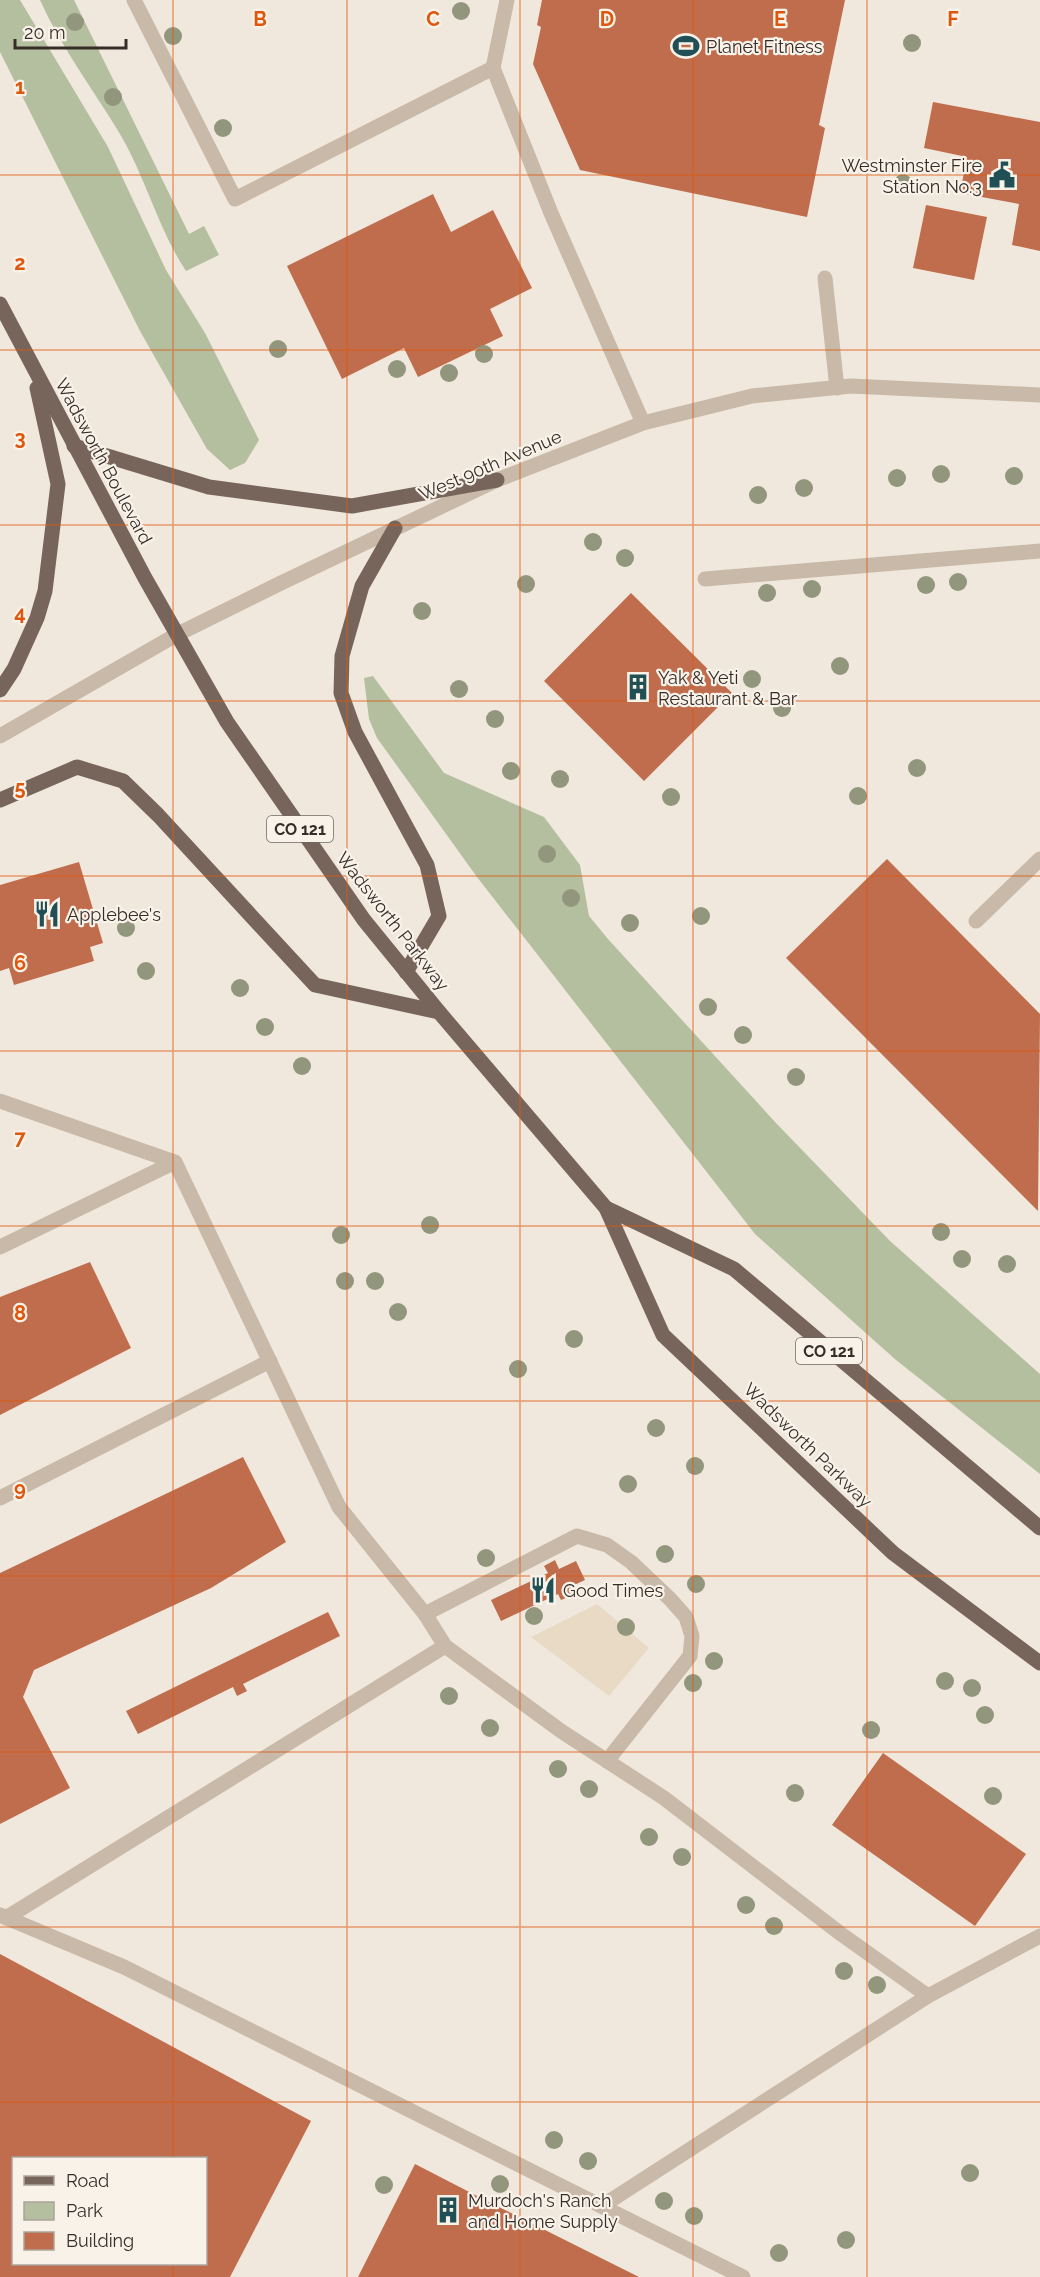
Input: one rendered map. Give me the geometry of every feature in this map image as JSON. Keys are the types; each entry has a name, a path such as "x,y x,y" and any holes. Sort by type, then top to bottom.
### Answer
{"main road":[{"name":"Wadsworth Boulevard","path":"0,304 33,370 176,635"},
{"path":"0,690 14,669 38,618 45,591 58,484 33,370"},
{"path":"74,446 209,488 352,506 497,480"},
{"path":"395,528 362,586 342,656 341,693 355,732 427,865 440,916 406,972"},
{"name":"Wadsworth Parkway","path":"176,635 217,705 305,837 364,920 606,1208 663,1335 893,1553 1040,1663"},
{"path":"0,800 77,767 123,781 158,815 315,985 439,1012"},
{"name":"Wadsworth Parkway","path":"606,1208 734,1269 1040,1528"}],"street":[{"path":"134,0 235,199 494,68"},
{"path":"507,0 494,68 551,213 643,423"},
{"path":"825,278 837,388"},
{"name":"West 90th Avenue","path":"0,736 176,635 395,528 497,480 643,423 752,396 851,386 1040,395"},
{"path":"705,579 1040,551"},
{"path":"976,921 1040,859"},
{"path":"0,1101 175,1162 339,1507 425,1614 445,1646 561,1731 664,1798 842,1935 928,1996"},
{"path":"0,1247 175,1162"},
{"path":"0,1498 270,1361"},
{"path":"425,1614 577,1536 607,1545 631,1562 686,1617 692,1635 690,1656 607,1761"},
{"path":"3,1916 445,1646"},
{"path":"3,1916 124,1967 743,2277"},
{"path":"602,2206 928,1996 1040,1936"}],"green space":[{"path":"0,0 20,0 108,147 166,270 205,333 259,440 245,463 230,470 207,449 140,331 0,52"},
{"path":"40,0 74,0 189,234 204,226 219,255 186,271 176,255 120,134 68,52"},
{"path":"373,676 444,773 544,817 580,865 589,916 608,939 776,1123 890,1241 1040,1374 1040,1474 896,1360 755,1234 477,877 377,738 369,719 364,678"}],"shaded area":[{"path":"597,1604 649,1648 609,1696 531,1637"}],"building":[{"path":"542,0 845,0 819,125 825,128 807,217 580,170 533,64 541,27 537,25"},
{"name":"Westminster Fire Station No.3","path":"933,102 1040,122 1040,251 1012,245 1019,204 960,193 967,157 924,148"},
{"path":"433,194 451,232 493,210 532,288 490,309 503,336 418,377 404,348 342,379 287,266"},
{"path":"926,205 987,217 974,280 913,268"},
{"name":"Yak & Yeti Restaurant & Bar","path":"631,593 732,693 644,781 544,681"},
{"path":"887,859 1040,1014 1038,1211 786,958"},
{"name":"Applebee's","path":"79,862 103,943 90,947 94,961 14,985 9,968 0,971 0,885"},
{"path":"90,1262 131,1348 0,1415 0,1297"},
{"path":"243,1457 286,1542 211,1588 34,1670 23,1697 70,1788 0,1824 0,1573"},
{"name":"Good Times","path":"555,1560 559,1569 576,1561 585,1580 572,1586 575,1594 561,1600 558,1594 501,1621 491,1600 548,1573 544,1566"},
{"path":"328,1612 340,1636 243,1684 247,1691 237,1696 233,1687 138,1734 126,1711"},
{"path":"883,1753 1026,1854 975,1926 832,1825"},
{"path":"0,1954 311,2121 230,2277 0,2277"},
{"name":"Murdoch's Ranch and Home Supply","path":"415,2164 479,2197 639,2277 358,2277"}],"place":[{"name":"Planet Fitness","path":"686,46"},
{"name":"Westminster Fire Station No.3","path":"1002,175"},
{"name":"Yak & Yeti Restaurant & Bar","path":"638,687"},
{"name":"Applebee's","path":"47,914"},
{"name":"Good Times","path":"543,1590"},
{"name":"Murdoch's Ranch and Home Supply","path":"448,2210"}]}
